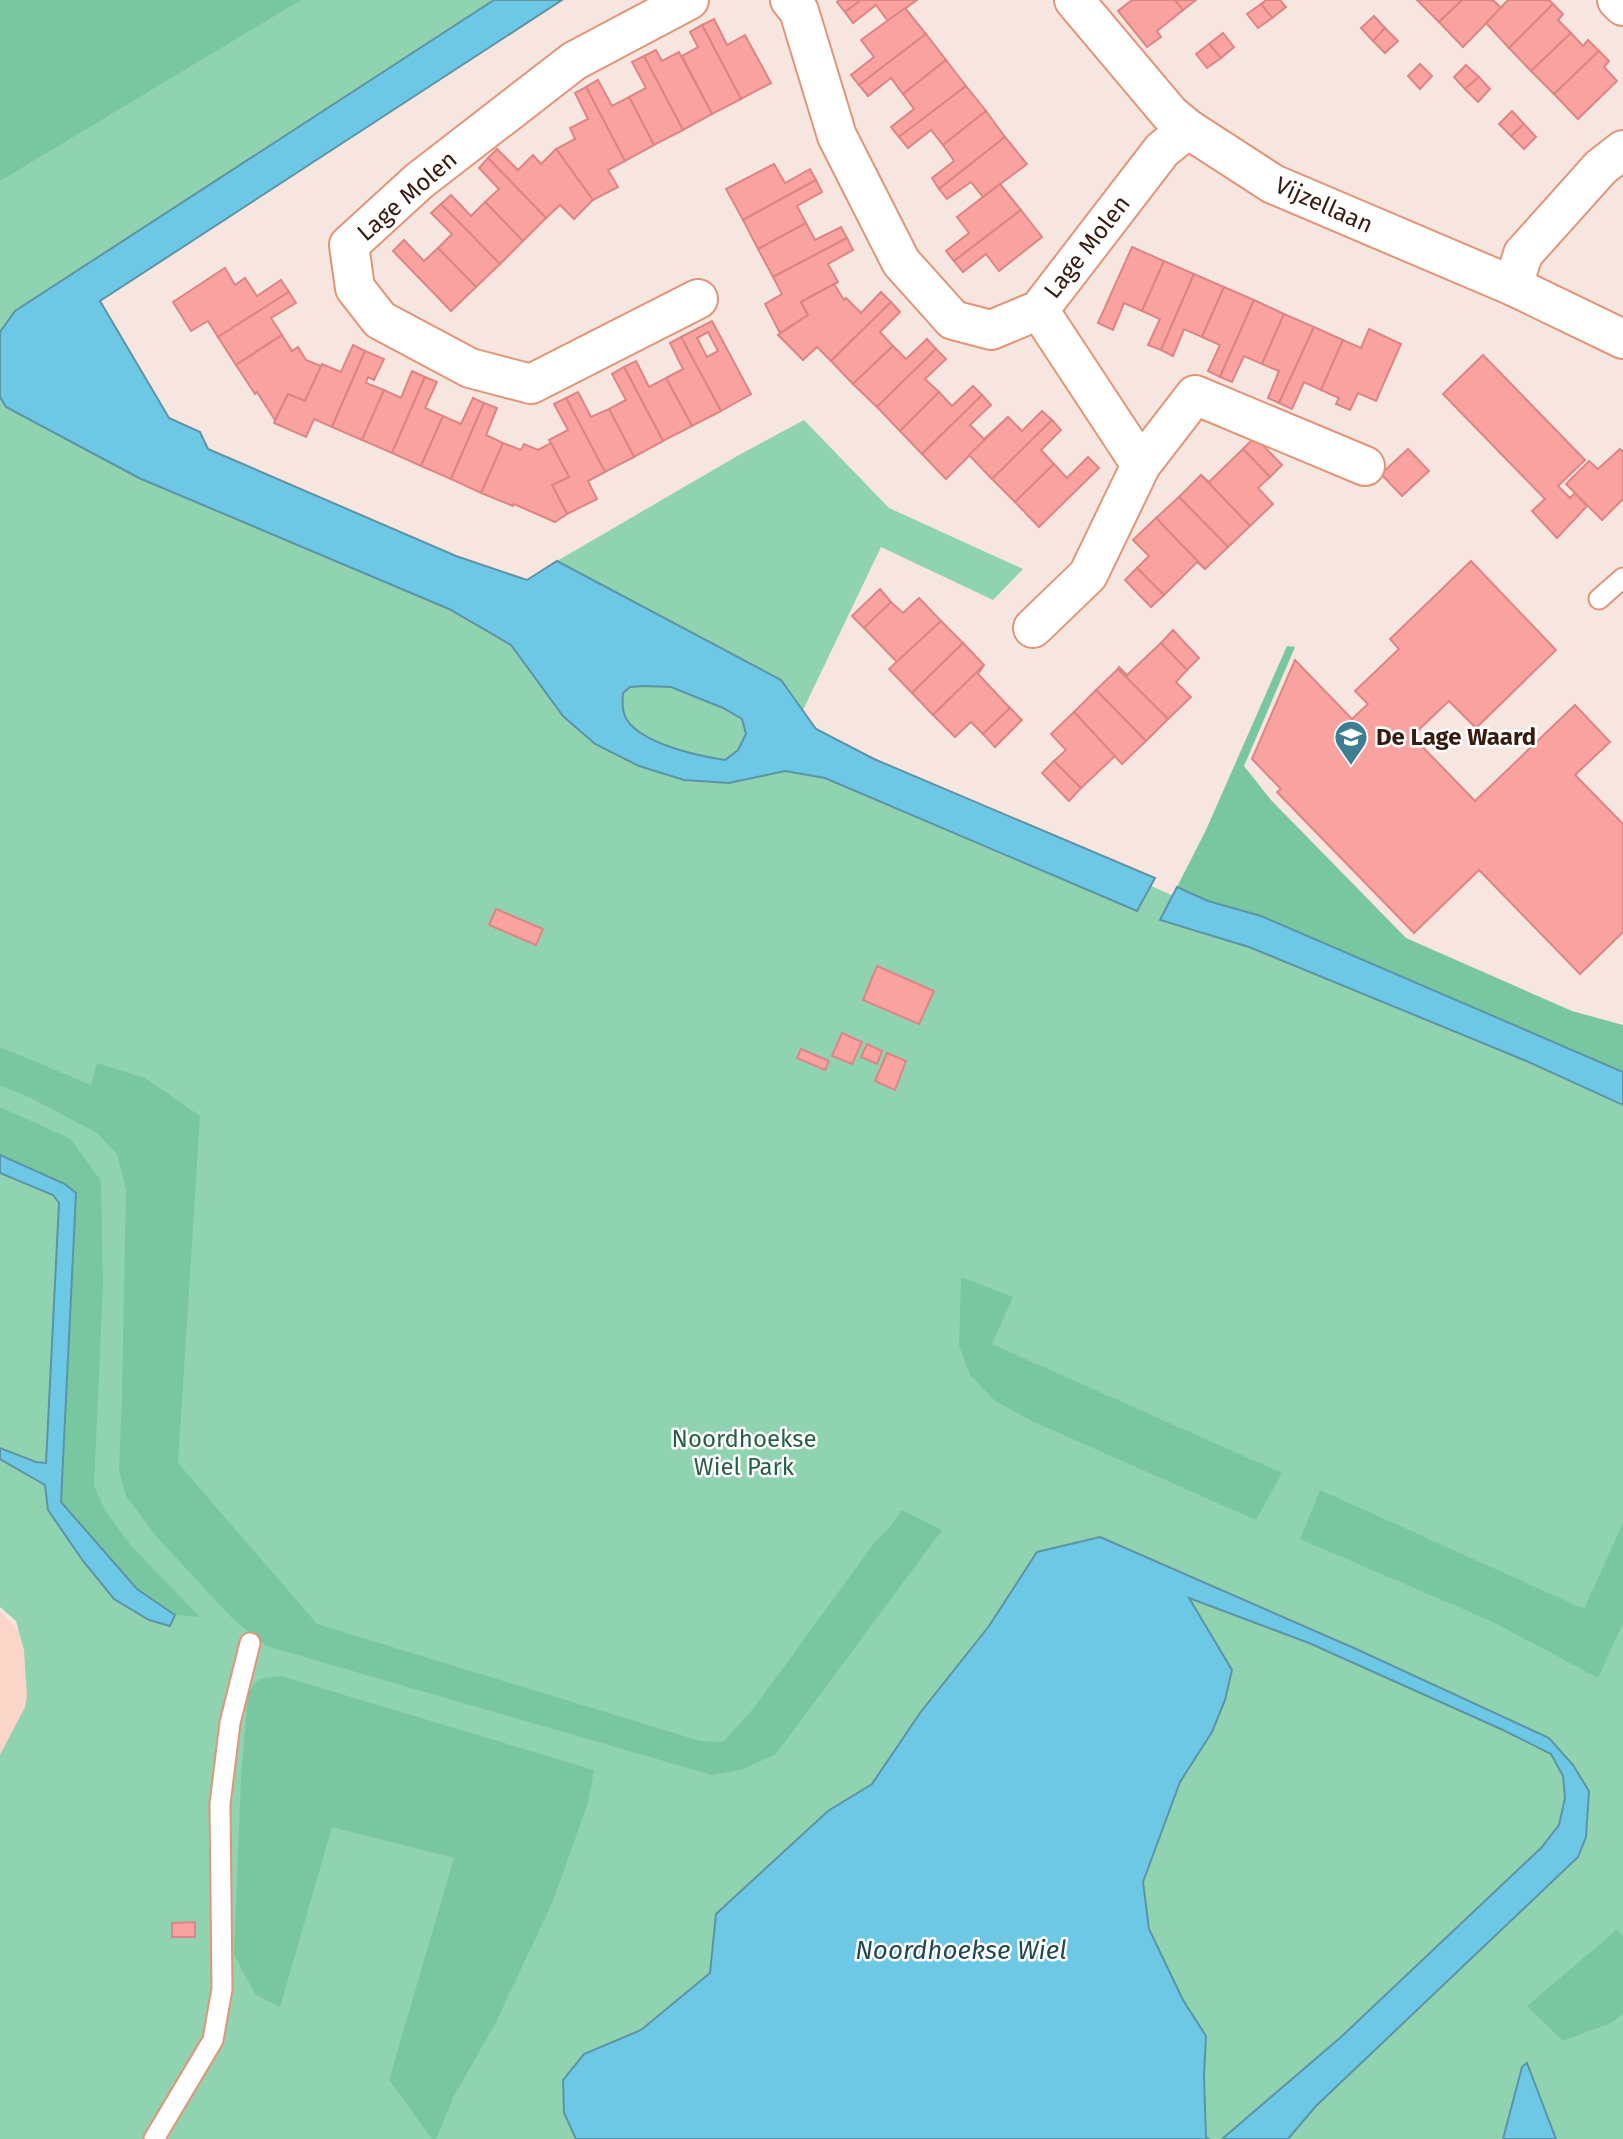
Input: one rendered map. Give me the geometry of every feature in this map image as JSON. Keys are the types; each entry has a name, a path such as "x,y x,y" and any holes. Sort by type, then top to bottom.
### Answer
{"street":[{"name":"Lage Molen","path":"689,0 574,61 419,181 349,245 355,288 380,320 470,368 531,384 698,299"},
{"name":"Lage Molen","path":"790,0 799,11 837,136 901,262 953,320 991,330 1038,310 1162,150 1188,129"},
{"name":"Vijzellaan","path":"1074,0 1170,114 1188,129 1273,184 1513,286 1623,339"},
{"path":"1617,0 1623,6"},
{"path":"1513,286 1523,254 1601,167 1623,150"},
{"path":"1038,310 1140,465"},
{"path":"1033,628 1088,575 1140,465 1195,395 1365,466"}],"lane":[{"path":"1599,599 1623,578"},
{"path":"155,2139 213,2040 222,1989 220,1804 230,1723 250,1643"}],"shaded area":[{"path":"0,1611 92,1711 0,1910"}],"green space":[{"name":"Noordhoekse Wiel Park","path":"0,0 538,0 7,347 20,394 640,654 1623,1100 1623,2139 0,2139 0,1755 25,1707 27,1696 24,1650 16,1621 0,1607"},
{"path":"0,0 301,0 0,181"},
{"path":"804,420 889,508 1023,569 993,600 881,547 803,710 781,680 557,561"},
{"path":"1287,646 1295,647 1244,766 1271,800 1406,938 1572,1011 1623,1025 1623,1072 1261,916 1208,901 1177,887 1206,830"},
{"path":"0,1047 91,1085 97,1063 145,1078 200,1116 178,1463 317,1624 700,1741 723,1742 753,1709 874,1543 902,1510 942,1530 776,1754 741,1770 712,1775 266,1646 232,1618 155,1535 126,1496 119,1471 126,1190 117,1154 97,1133 0,1085"},
{"path":"0,1107 71,1139 101,1181 103,1284 94,1486 106,1512 132,1547 200,1617 175,1615 137,1589 61,1502 66,1371 65,1184 0,1155"},
{"path":"961,1277 1013,1297 992,1344 1282,1473 1256,1520 1032,1421 995,1401 970,1375 959,1345"},
{"path":"1320,1490 1584,1609 1623,1523 1623,1623 1598,1678 1491,1621 1300,1539"},
{"path":"281,1676 594,1770 588,1803 553,1901 496,2022 453,2098 436,2139 432,2139 389,2080 454,1858 332,1827 280,2007 255,1994 234,1955 241,1777 248,1693 257,1681"},
{"path":"1616,1929 1623,1936 1623,2014 1611,2023 1563,2041 1527,2006"}],"water":[{"path":"494,0 562,0 100,301 169,418 200,432 208,449 456,556 527,580 557,561 781,680 816,729 874,759 1155,878 1137,911 825,778 785,771 729,783 684,780 639,766 595,744 563,716 511,645 449,609 139,478 6,407 0,397 0,332 15,311","holes":["630,687 671,687 723,708 742,719 746,734 738,750 725,760 702,756 662,744 631,725 623,710 623,693"]},
{"path":"1177,887 1208,901 1261,916 1623,1072 1623,1105 1524,1060 1249,947 1160,920"},
{"path":"0,1155 65,1184 76,1193 61,1502 137,1589 175,1615 170,1626 149,1620 114,1599 83,1561 48,1510 45,1485 0,1459 0,1448 36,1462 46,1463 59,1203 53,1195 0,1173"},
{"name":"Noordhoekse Wiel","path":"1100,1537 1354,1648 1549,1738 1573,1765 1589,1791 1586,1837 1578,1857 1316,2106 1288,2139 1222,2139 1341,2037 1541,1848 1559,1825 1565,1798 1563,1776 1551,1754 1309,1643 1189,1598 1232,1670 1225,1700 1212,1732 1180,1782 1143,1882 1149,1929 1183,2000 1206,2036 1204,2076 1206,2137 1209,2139 576,2139 564,2113 563,2080 584,2054 641,2030 710,1973 716,1914 828,1811 872,1784 920,1713 989,1626 1037,1552"},
{"path":"1527,2063 1556,2139 1503,2139 1522,2067"}],"building":[{"path":"861,0 845,12 837,2"},
{"path":"861,0 917,0 888,21 876,5 853,23 845,12"},
{"path":"1132,0 1175,0 1183,10 1157,31 1161,37 1147,47 1118,11"},
{"path":"1175,0 1196,0 1183,10"},
{"path":"1266,0 1280,0 1286,7 1272,18 1261,4"},
{"path":"1417,0 1462,0 1439,22"},
{"path":"1462,0 1493,0 1501,8 1463,47 1439,22"},
{"path":"1508,0 1549,0 1553,4 1509,48 1486,23"},
{"path":"1261,4 1272,18 1258,28 1247,14"},
{"path":"1553,4 1563,14 1558,20 1571,33 1531,71 1509,48"},
{"path":"905,8 926,34 859,85 851,75 874,57 861,40"},
{"path":"1374,16 1385,28 1373,41 1361,28"},
{"path":"714,19 727,45 745,35 771,83 741,99 702,25"},
{"path":"702,25 741,99 712,114 682,56 698,47 690,32"},
{"path":"1385,28 1398,41 1385,53 1373,41"},
{"path":"1223,33 1234,47 1221,58 1209,44"},
{"path":"1571,33 1583,46 1588,40 1599,51 1554,94 1531,71"},
{"path":"926,34 946,60 903,94 891,78 868,96 859,85"},
{"path":"1209,44 1221,58 1207,68 1196,54"},
{"path":"656,50 662,61 679,52 712,114 683,130 644,56"},
{"path":"1599,51 1609,61 1604,67 1617,81 1578,119 1554,94"},
{"path":"644,56 683,130 654,145 629,97 646,88 632,62"},
{"path":"946,60 966,86 899,137 891,127 914,109 903,94"},
{"path":"1420,64 1432,76 1420,89 1408,76"},
{"path":"1466,65 1479,77 1465,89 1454,77"},
{"path":"1479,77 1490,89 1478,102 1465,89"},
{"path":"598,80 612,106 629,97 654,145 625,161 586,87"},
{"path":"966,86 986,111 943,145 931,130 908,148 899,137"},
{"path":"586,87 625,161 608,170 618,187 593,200 556,149 575,139 570,128 588,119 575,93"},
{"path":"986,111 1005,137 939,189 932,178 954,161 943,145"},
{"path":"1512,111 1524,124 1511,136 1499,124"},
{"path":"1524,124 1536,137 1524,149 1511,136"},
{"path":"1005,137 1027,164 983,197 971,182 947,199 939,189"},
{"path":"497,149 518,170 533,155 541,164 556,149 593,200 574,219 560,205 546,218 488,158"},
{"path":"488,158 546,218 523,241 485,202 499,189 479,168"},
{"path":"774,164 785,183 810,169 816,180 743,220 726,189"},
{"path":"816,180 822,192 797,206 806,223 758,249 743,220"},
{"path":"1000,184 1021,210 954,261 946,251 969,233 957,217"},
{"path":"451,195 471,216 485,202 523,241 500,264 441,204"},
{"path":"441,204 500,264 476,287 438,248 452,234 431,213"},
{"path":"1021,210 1042,237 999,271 986,254 963,272 954,261"},
{"path":"806,223 815,240 841,227 847,238 773,277 758,249"},
{"path":"847,238 853,250 828,264 838,282 801,302 808,315 780,333 765,304 782,294 773,277"},
{"path":"404,240 424,261 438,248 476,287 451,311 393,251"},
{"path":"1132,247 1164,261 1142,311 1124,303 1113,330 1098,323"},
{"path":"1164,261 1194,274 1161,350 1148,345 1160,319 1142,311"},
{"path":"225,268 235,285 245,278 257,296 281,280 289,292 218,337 208,321 191,331 173,302"},
{"path":"1194,274 1224,287 1202,337 1184,329 1173,356 1161,350"},
{"path":"834,284 844,300 846,298 861,313 881,292 891,302 831,361 817,347 803,360 778,335 808,315 801,302"},
{"path":"1224,287 1254,300 1220,377 1208,371 1220,345 1202,337"},
{"path":"289,292 296,303 271,318 282,335 236,365 218,337"},
{"path":"1254,300 1284,314 1262,364 1244,356 1232,382 1220,377"},
{"path":"891,302 900,312 880,332 893,346 853,384 831,361"},
{"path":"1284,314 1314,327 1279,403 1268,398 1279,371 1262,364"},
{"path":"712,321 751,394 721,411 681,337","holes":["708,332 718,351 707,357 697,338"]},
{"path":"1314,327 1343,340 1321,390 1304,382 1292,409 1279,403"},
{"path":"1369,329 1401,344 1376,401 1358,393 1350,410 1336,404 1339,398 1321,390 1343,340 1361,348"},
{"path":"282,335 292,351 298,347 306,360 321,366 305,401 288,394 275,420 236,365"},
{"path":"681,337 721,411 692,426 666,378 683,369 670,343"},
{"path":"927,339 936,349 877,407 853,384 893,346 906,359"},
{"path":"353,345 365,351 332,427 314,419 306,437 274,423 288,394 305,401 322,364 341,372"},
{"path":"936,349 946,359 925,379 939,392 900,431 877,407"},
{"path":"365,351 384,359 374,380 368,377 366,383 384,390 362,440 332,427"},
{"path":"1483,355 1585,460 1558,486 1570,498 1575,493 1587,506 1557,538 1532,511 1545,499 1443,394"},
{"path":"636,361 649,387 666,378 692,426 663,441 624,367"},
{"path":"624,367 663,441 634,457 609,409 626,400 612,374"},
{"path":"412,371 425,377 392,453 362,440 384,390 401,398"},
{"path":"425,377 437,382 425,408 443,416 421,466 392,453"},
{"path":"973,386 982,395 922,454 900,431 939,392 952,406"},
{"path":"578,392 591,417 609,409 634,457 605,472 566,398"},
{"path":"982,395 991,405 970,425 984,439 1008,417 946,479 922,454"},
{"path":"473,398 484,403 451,479 421,466 443,416 461,424"},
{"path":"566,398 605,472 588,481 597,499 567,514 552,485 569,477 549,440 568,430 554,404"},
{"path":"484,403 497,408 486,435 503,443 481,493 451,479"},
{"path":"1042,411 1052,420 992,479 969,455 1008,417 1022,431"},
{"path":"1052,420 1061,430 1041,450 1054,464 1015,502 992,479"},
{"path":"1255,437 1282,465 1270,477 1243,449"},
{"path":"503,443 521,450 524,444 538,450 551,443 569,477 552,485 567,514 555,522 481,493"},
{"path":"1243,449 1270,477 1258,488 1273,504 1250,526 1201,475 1209,482"},
{"path":"1408,449 1429,471 1402,496 1381,474"},
{"path":"1620,449 1623,452 1623,499 1602,520 1566,484 1589,461 1598,469"},
{"path":"1088,457 1099,468 1039,527 1015,502 1054,464 1067,478"},
{"path":"1201,475 1250,526 1228,547 1179,497"},
{"path":"1179,497 1228,547 1205,569 1156,518"},
{"path":"1156,518 1205,569 1197,562 1164,595 1137,568 1149,556 1133,540"},
{"name":"De Lage Waard","path":"1471,561 1556,650 1476,728 1449,701 1412,736 1475,801 1575,705 1610,742 1575,775 1623,824 1623,932 1580,974 1479,870 1414,933 1277,792 1281,789 1252,759 1295,660 1352,719 1368,704 1355,691 1399,649 1390,639"},
{"path":"1137,568 1164,595 1151,607 1125,580"},
{"path":"880,589 891,602 864,628 852,616"},
{"path":"919,598 941,621 897,662 864,628 891,602 903,613"},
{"path":"941,621 963,643 912,693 889,669"},
{"path":"1173,630 1199,658 1187,670 1161,643"},
{"path":"963,643 984,665 933,715 912,693"},
{"path":"1161,643 1187,670 1176,682 1191,697 1168,719 1118,669 1119,667 1127,675"},
{"path":"984,665 978,674 1010,708 983,734 971,722 955,737 933,715"},
{"path":"1118,669 1168,719 1146,741 1096,690"},
{"path":"1096,690 1146,741 1122,764 1074,712"},
{"path":"1010,708 1022,720 995,747 983,734"},
{"path":"1074,712 1115,756 1081,788 1054,761 1066,750 1051,734"},
{"path":"1054,761 1081,788 1069,801 1042,773"},
{"path":"496,909 543,929 536,945 489,925"},
{"path":"877,966 934,991 919,1024 863,1000"},
{"path":"842,1033 862,1042 852,1064 832,1056"},
{"path":"867,1044 882,1051 877,1064 861,1057"},
{"path":"801,1049 829,1061 825,1070 797,1058"},
{"path":"887,1053 906,1061 895,1090 875,1081"},
{"path":"195,1922 195,1937 172,1937 172,1923"}],"place":[{"name":"De Lage Waard","path":"1351,767"}]}
